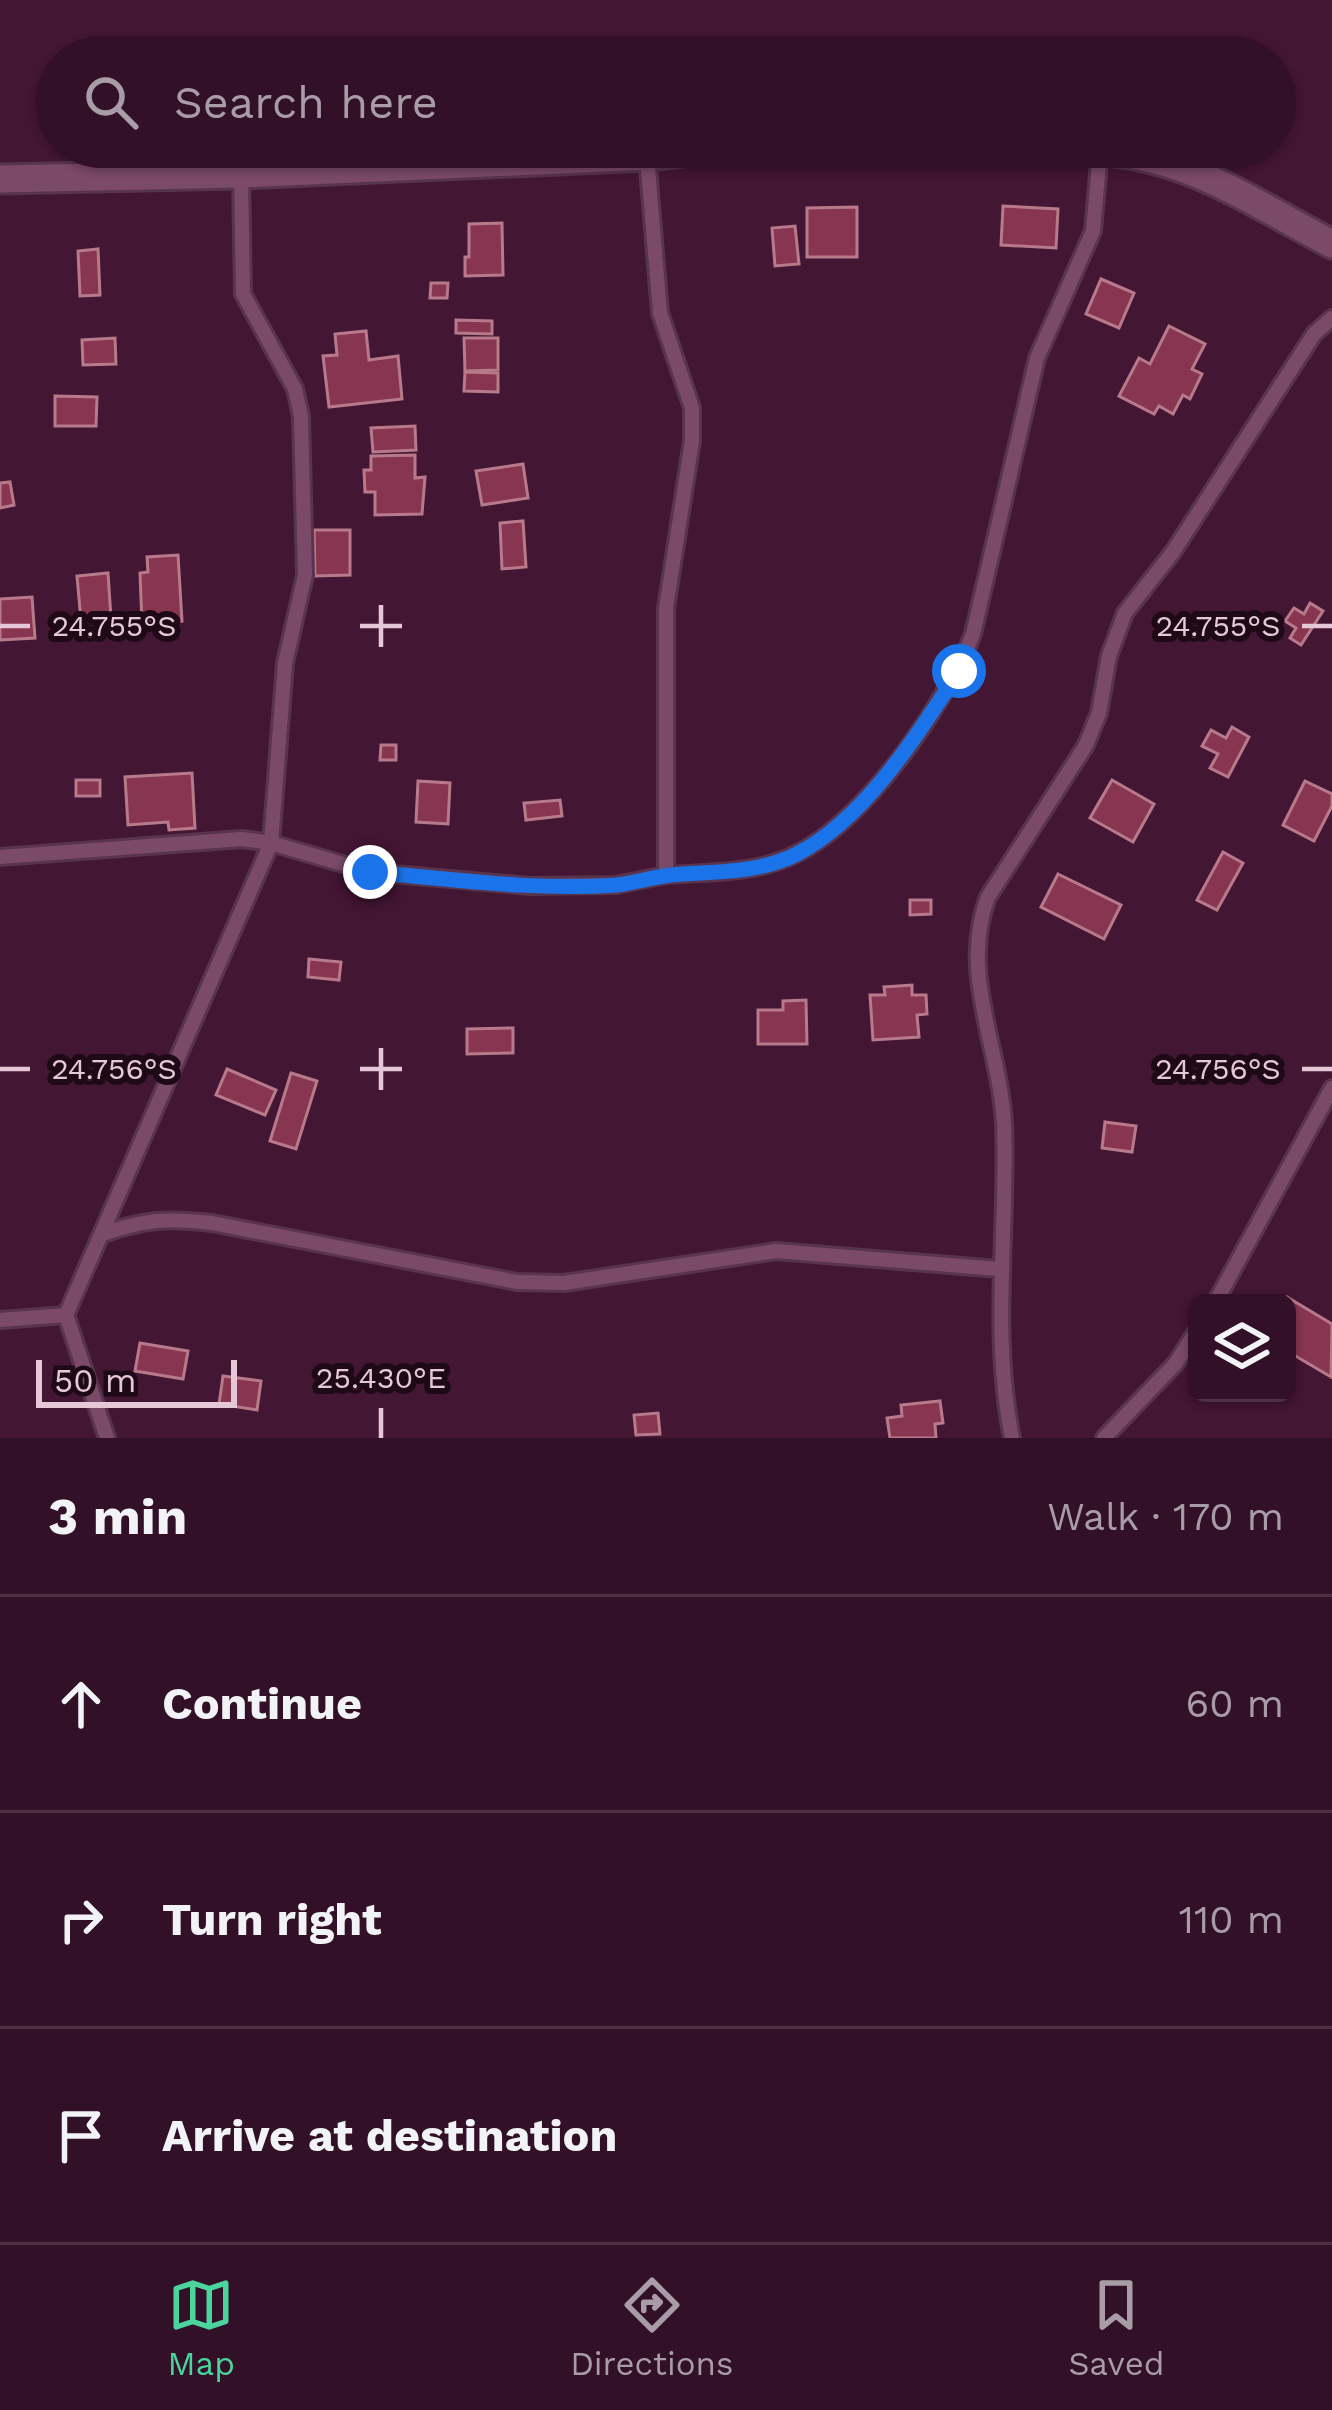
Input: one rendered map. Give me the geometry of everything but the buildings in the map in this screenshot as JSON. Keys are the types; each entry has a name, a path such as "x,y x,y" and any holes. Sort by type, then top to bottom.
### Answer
{"street":[{"path":"0,178 376,168"},
{"path":"1181,168 1332,244"}],"lane":[{"path":"647,168 660,314 692,408 692,441 666,608 666,875"},
{"path":"0,857 242,839 271,842 370,872 530,886 616,885 666,875 749,870 797,854 859,807 914,741 959,671 973,634 1036,358 1093,232 1099,168"},
{"path":"107,1438 66,1315 271,842 285,663 305,575 301,416 295,389 243,293 241,174"},
{"path":"1012,1438 999,1269 1003,1113 975,951 978,923 988,897 1086,746 1125,614 1173,552 1314,334 1332,318"},
{"path":"1220,1294 1332,1088"},
{"path":"103,1234 140,1220 169,1218 517,1282 565,1282 776,1251 999,1269"},
{"path":"0,1320 66,1315"},
{"path":"1104,1438 1176,1363 1188,1344"}],"route":[{"path":"370,872 530,886 616,885 666,875 749,870 797,854 859,807 914,741 959,671"}]}
